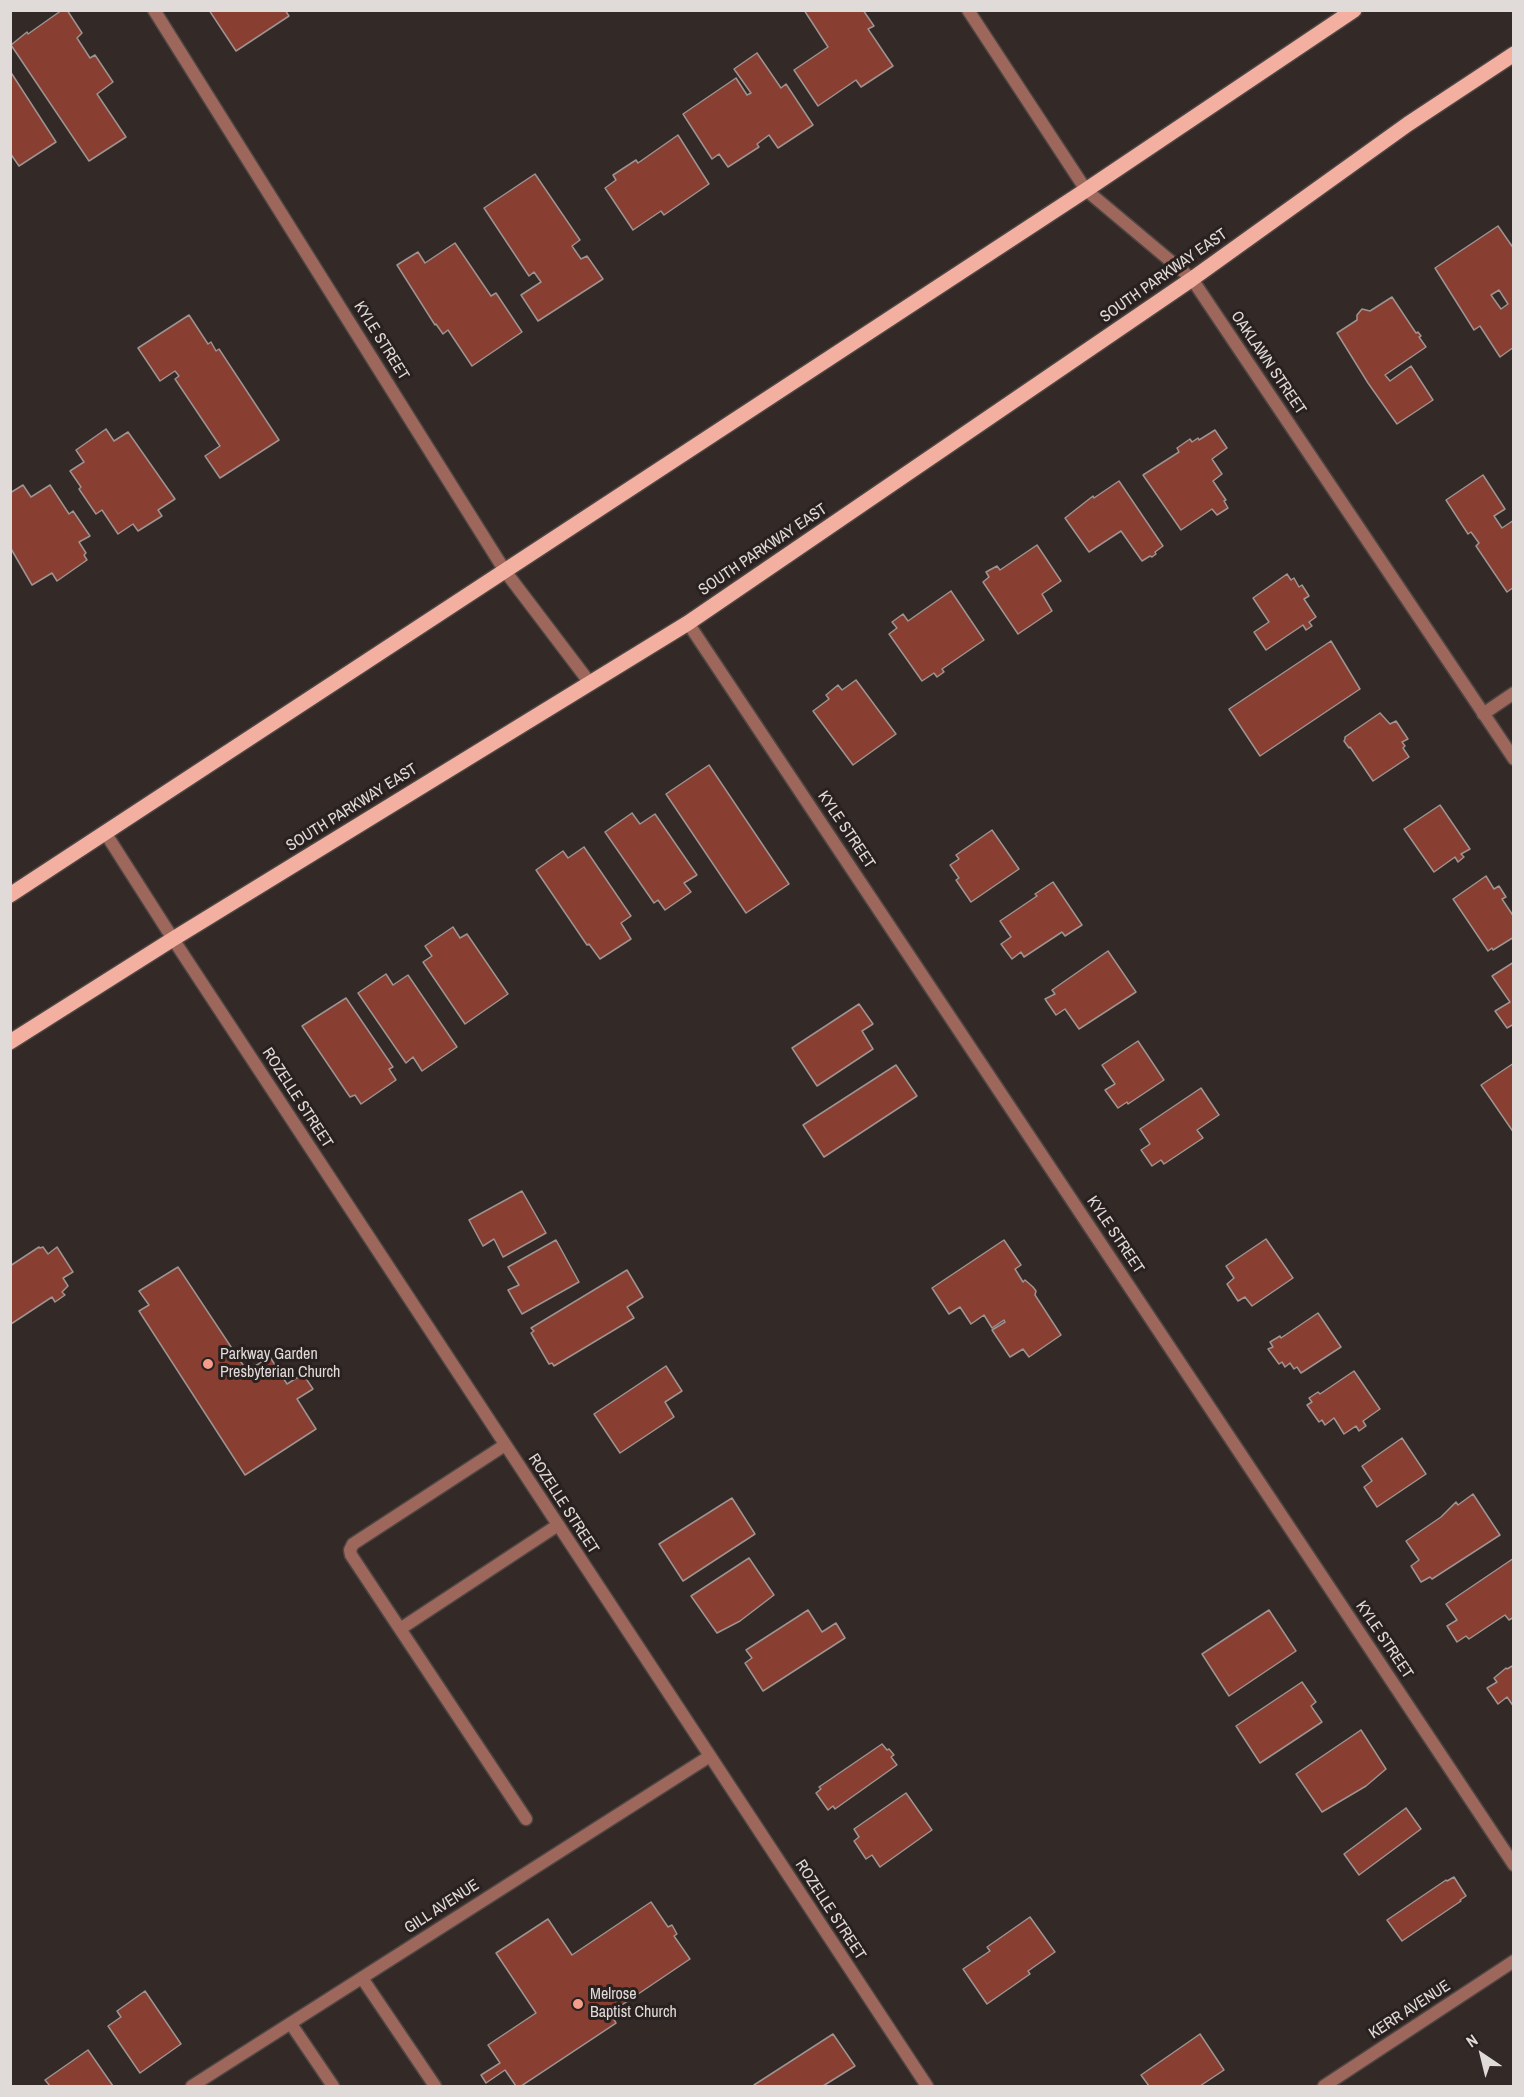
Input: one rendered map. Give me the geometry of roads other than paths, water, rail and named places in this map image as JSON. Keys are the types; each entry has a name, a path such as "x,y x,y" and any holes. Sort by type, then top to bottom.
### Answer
{"main road":[{"path":"10,895 1086,190 1354,10"},
{"name":"SOUTH PARKWAY EAST","path":"10,1042 173,939 688,623 1192,279 1408,124 1514,54"}],"street":[{"name":"KYLE STREET","path":"154,10 505,571 590,683"},
{"name":"OAKLAWN STREET","path":"968,10 1086,190 1192,279 1514,759"},
{"name":"KYLE STREET","path":"688,623 1514,1864"},
{"path":"1483,714 1514,693"},
{"name":"ROZELLE STREET","path":"106,834 927,2086"},
{"path":"505,1445 353,1544 350,1550 351,1555 525,1819"},
{"path":"400,1629 558,1525"},
{"name":"GILL AVENUE","path":"192,2086 710,1756"},
{"name":"KERR AVENUE","path":"1324,2086 1514,1961"},
{"path":"362,1978 435,2086"},
{"path":"291,2024 333,2086"}],"place":[{"name":"Parkway Garden Presbyterian Church","path":"208,1364"},
{"name":"Melrose Baptist Church","path":"578,2004"}]}
